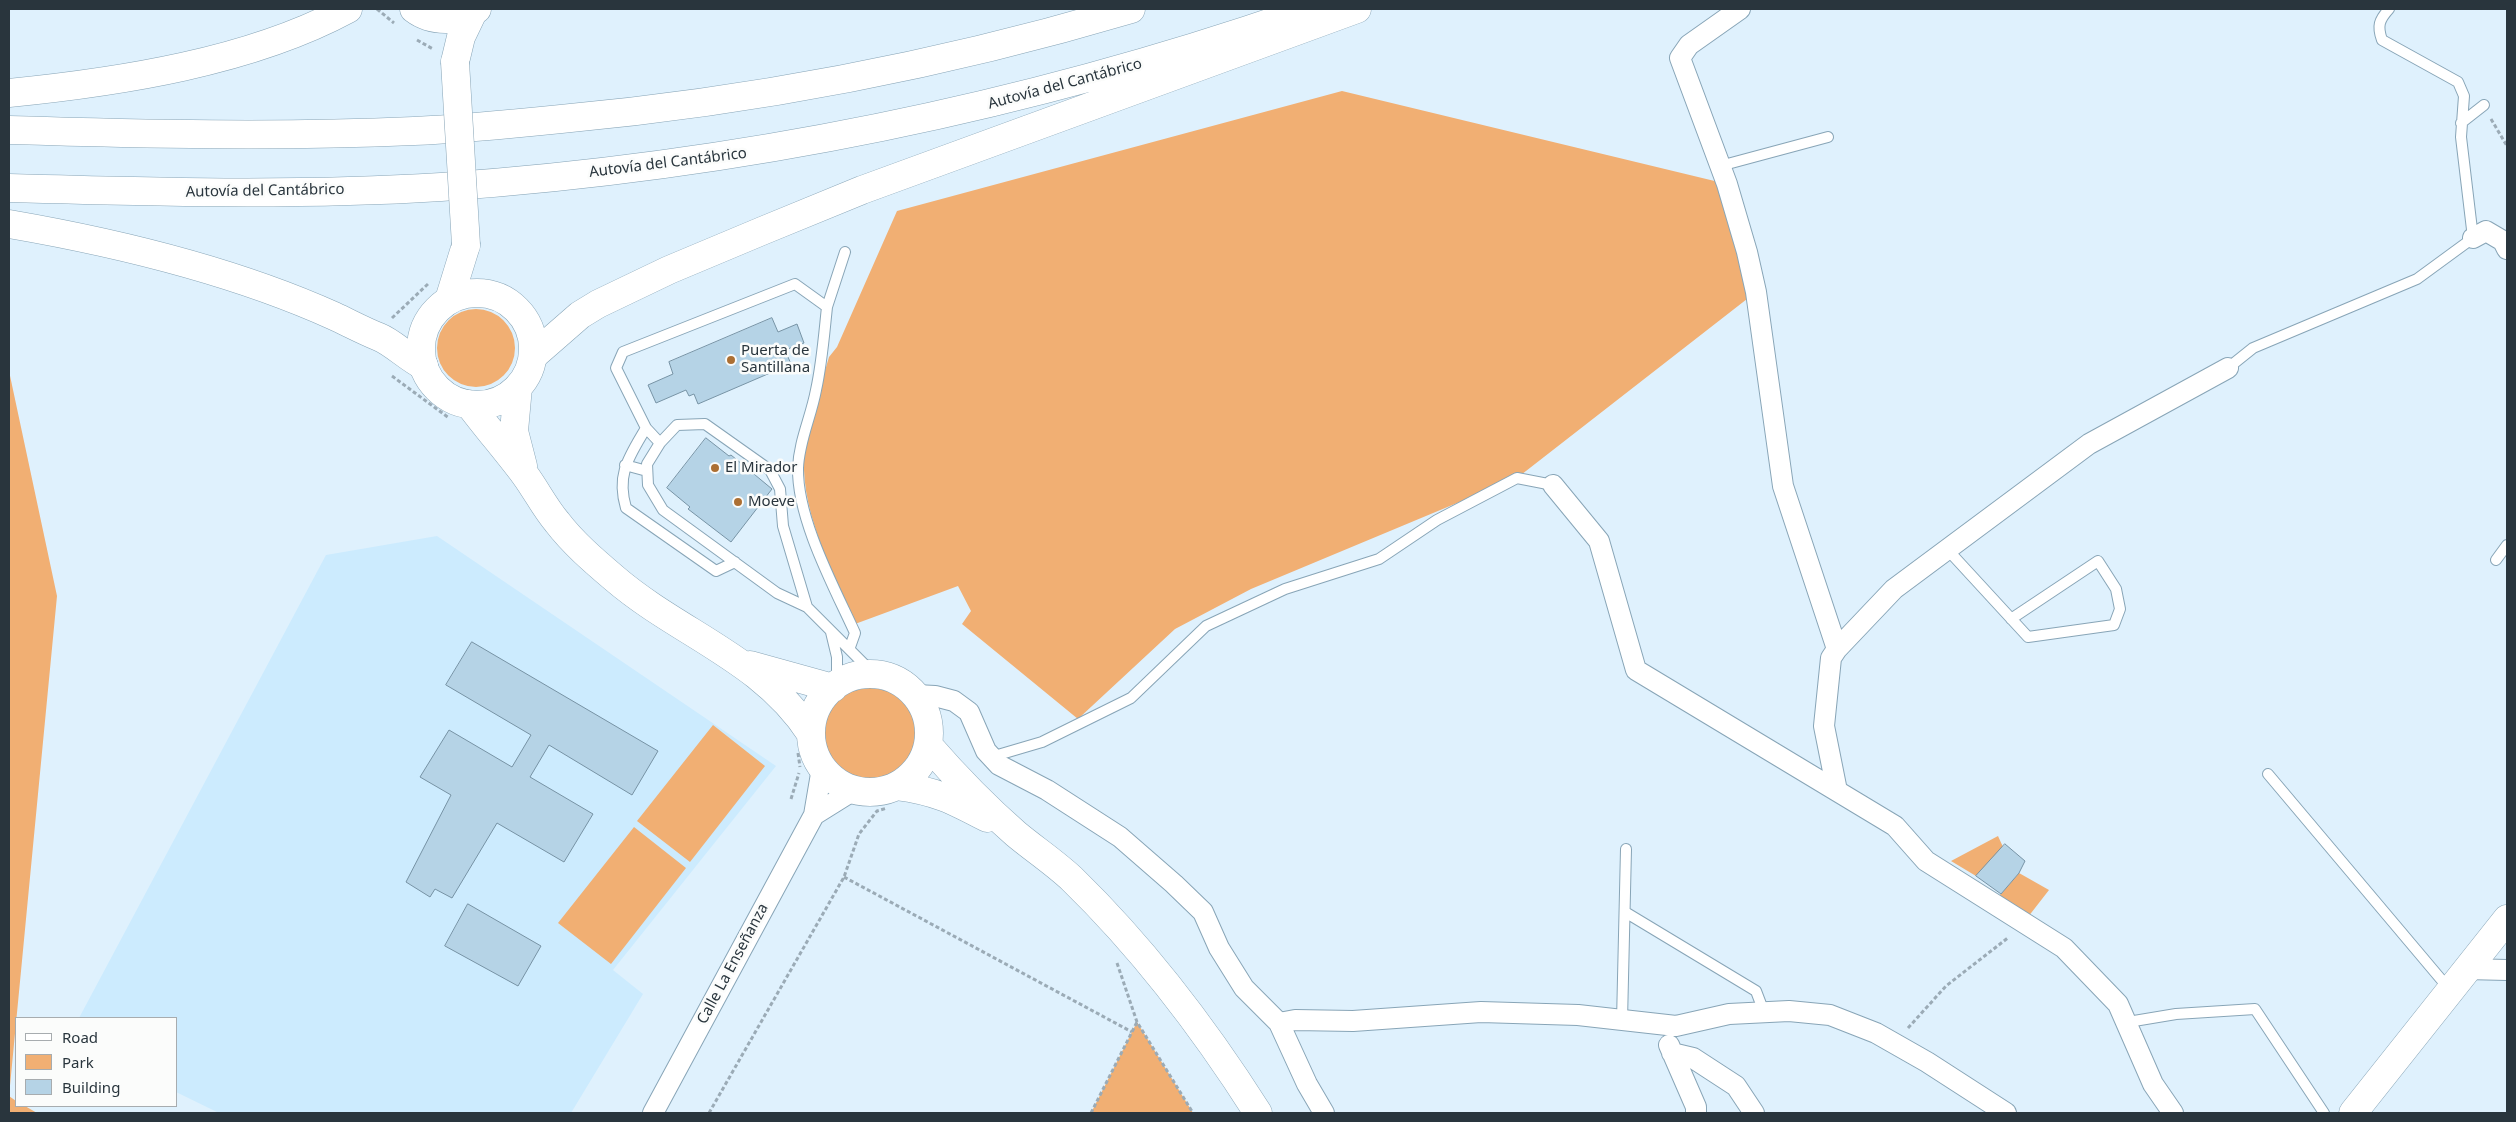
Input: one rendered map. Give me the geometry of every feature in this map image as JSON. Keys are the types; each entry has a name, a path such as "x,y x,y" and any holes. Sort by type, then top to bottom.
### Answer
{"main road":[{"path":"9,93 118,79 217,57 309,28 348,9"},
{"path":"9,130 304,135 453,129 617,114 743,97 882,71 1050,32 1131,9"},
{"name":"Autovía del Cantábrico","path":"9,188 181,192 440,187 721,157 873,130 1011,99 1177,53 1310,9"},
{"path":"532,356 580,315 598,304 669,270 871,187 1357,9"},
{"path":"417,18 456,18 475,10"},
{"path":"447,58 461,37 475,10"},
{"path":"417,18 447,58 466,245 490,295"},
{"path":"9,224 124,247 246,282 351,324 378,337 407,358 424,366"},
{"path":"450,300 466,245"},
{"path":"469,294 490,295 505,300 518,311 527,324 532,339 532,356 528,372 518,387 504,398 487,404 469,404 454,400 440,392 430,380 424,366 421,351 423,336 428,322 437,310 450,300 469,294"},
{"path":"518,387 514,431 525,475"},
{"path":"469,404 525,475 557,522 584,551 615,579 669,618 743,663 796,711 811,734"},
{"path":"743,663 835,686"},
{"path":"895,796 917,769 928,745 928,719 916,695 897,680 874,674 855,676 835,686 816,708 811,734 814,752 822,768 836,782 854,790 883,791 895,796 927,790 951,799 1015,833"},
{"path":"928,745 950,770 1015,833 1070,878 1146,958 1216,1048 1258,1113"},
{"path":"2353,1113 2507,919"}],"street":[{"path":"1740,9 1689,45 1680,58 1720,166 1747,252 1756,292 1783,486 1837,649"},
{"path":"2473,238 2486,231 2502,241 2507,249"},
{"path":"1837,791 1824,726 1831,658 1837,649 1894,588 2089,444 2228,368"},
{"path":"1553,485 1598,541 1636,670 1895,826 1926,861 2024,925 2064,948 2118,1004 2128,1022 2153,1084 2174,1113"},
{"path":"916,695 935,696 954,701 969,712 986,751 999,765 1047,790 1120,837 1203,912 1219,948 1244,988 1279,1023 1307,1084 1324,1113"},
{"name":"Calle La Enseñanza","path":"653,1113 814,815 822,768"},
{"name":"Calle La Enseñanza","path":"814,815 854,790"},
{"path":"2459,980 2507,970"},
{"path":"1279,1023 1295,1020 1353,1021 1481,1012 1578,1015 1676,1026 1729,1014 1789,1011 1830,1016 1876,1033 1927,1062 2006,1113"},
{"path":"1660,1025 1696,1107 1696,1113"},
{"path":"1672,1053 1694,1058 1736,1086 1754,1113"}],"lane":[{"path":"2228,368 2252,348 2417,278 2473,238 2461,123 2464,96 2458,82 2382,40 2378,29 2379,20 2389,9"},
{"path":"2461,123 2484,105"},
{"path":"1720,166 1828,137"},
{"path":"845,252 827,307 818,382 800,448 798,470 803,504 819,552 855,633 850,648"},
{"path":"660,443 646,428 616,368 623,352 795,284 827,307"},
{"path":"807,607 783,526 780,489 770,470 705,424 677,425 660,443 647,464 648,485 664,510 777,593 807,607 874,674"},
{"path":"646,428 625,465 622,492 626,508 716,571 735,562"},
{"path":"625,465 647,470"},
{"path":"991,757 1042,742 1131,698 1206,626 1286,589 1379,559 1438,520 1517,478 1553,485"},
{"path":"2496,560 2507,546"},
{"path":"1947,549 2011,619 2028,637 2114,624 2120,609 2116,589 2098,561 2011,619"},
{"path":"831,632 838,657 835,686"},
{"path":"2268,774 2459,980"},
{"path":"1622,1021 1626,850"},
{"path":"1625,912 1756,991 1764,1012"},
{"path":"2128,1022 2176,1014 2255,1009 2324,1113"}],"path":[{"path":"377,9 417,18"},
{"path":"415,38 447,58"},
{"path":"2484,105 2507,146"},
{"path":"709,1113 844,876 859,834 877,811 895,796"},
{"path":"844,876 1132,1032"},
{"path":"1894,1043 1946,986 2024,925"},
{"path":"1115,959 1137,1022 1194,1113"},
{"path":"1091,1113 1137,1022"}],"shaded area":[{"path":"437,536 776,766 613,970 643,994 571,1113 219,1113 178,1093 178,1017 80,1017 326,555"}],"green space":[{"path":"1342,91 1727,184 1756,292 1517,478 1251,589 1175,629 1078,719 962,624 971,611 958,586 855,624 827,560 811,514 804,468 805,445 812,412 829,357 837,347 897,211"},
{"path":"476,309 491,312 508,326 512,333 515,348 512,363 498,380 491,384 476,387 461,384 444,370 440,363 437,348 440,333 454,316 461,312"},
{"path":"9,371 57,596 17,1017 15,1017 9,1096"},
{"path":"870,688 888,692 902,702 912,716 916,734 912,752 902,766 888,776 870,780 852,776 838,766 828,752 824,734 828,716 838,702 852,692"},
{"path":"713,725 765,766 690,862 637,821"},
{"path":"634,827 686,868 611,964 558,923"},
{"path":"1998,836 2003,847 1976,876 1951,861"},
{"path":"2019,873 2049,890 2028,917 1999,896"},
{"path":"1137,1022 1193,1113 1091,1113"},
{"path":"9,1096 15,1100 15,1107 27,1107 37,1113 9,1113"}],"building":[{"name":"Puerta de Santillana","path":"772,318 778,332 797,324 804,343 785,350 791,364 698,404 694,394 689,396 686,390 656,403 648,385 673,374 669,362"},
{"path":"706,438 729,456 731,455 772,489 731,542 688,509 690,507 667,488"},
{"path":"472,642 658,751 632,795 549,745 530,777 593,814 564,862 497,823 452,898 435,889 430,897 406,882 451,795 420,777 449,730 512,767 531,735 446,685"},
{"path":"2005,844 2025,861 2019,873 2001,894 1976,876"},
{"path":"468,904 541,946 518,986 445,946"}],"place":[{"name":"Puerta de Santillana","path":"731,360"},
{"name":"El Mirador","path":"715,468"},
{"name":"Moeve","path":"738,502"}]}
